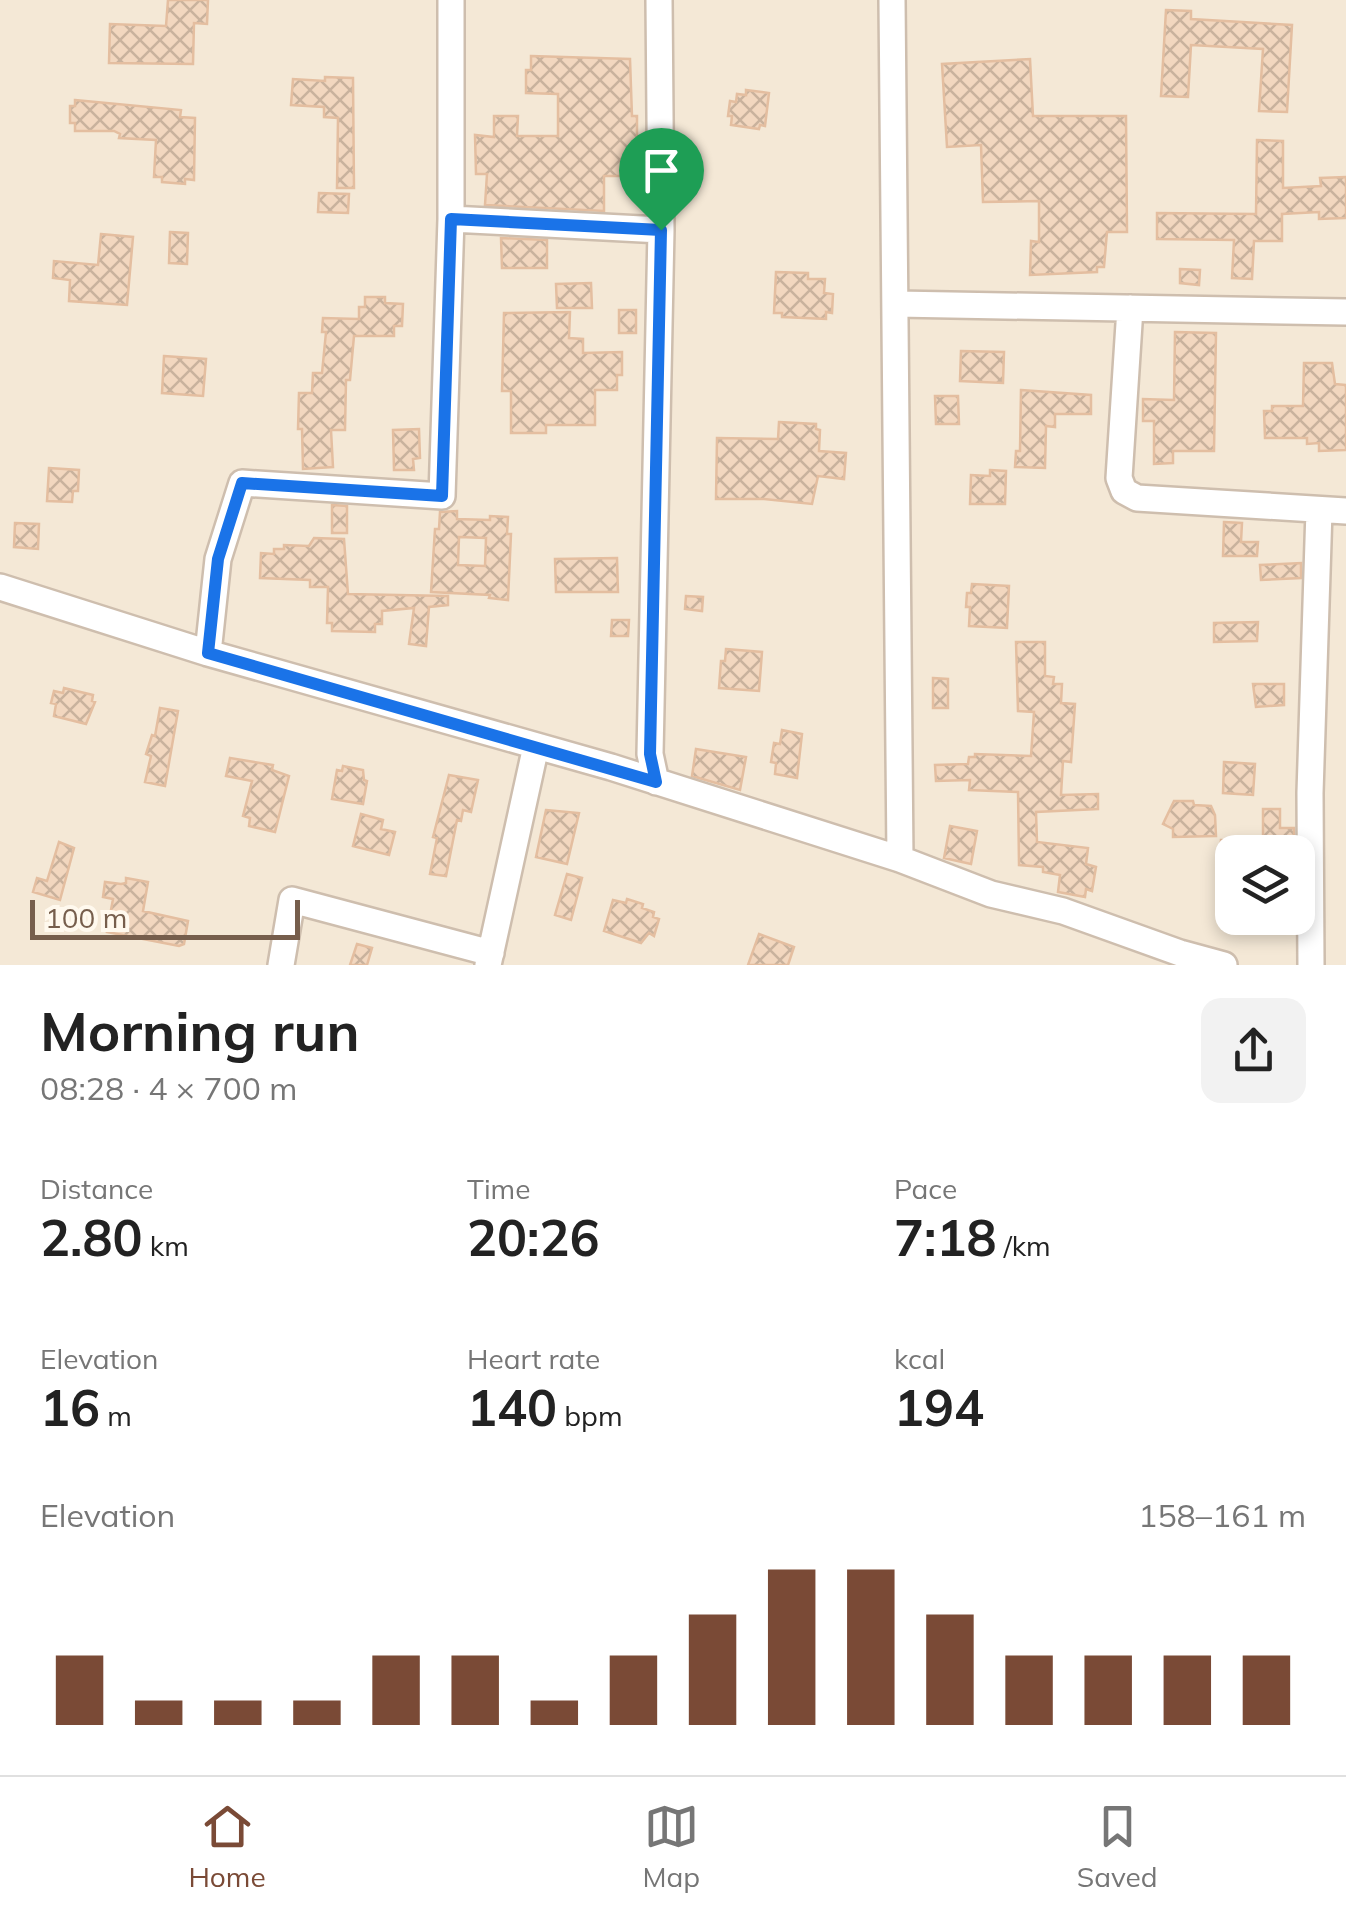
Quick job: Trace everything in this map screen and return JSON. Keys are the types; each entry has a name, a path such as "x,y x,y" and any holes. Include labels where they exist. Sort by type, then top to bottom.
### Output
{"street":[{"path":"208,653 218,559 242,483 442,496 451,219 451,0"},
{"path":"656,782 650,754 661,230 660,0"},
{"path":"892,0 900,859"},
{"path":"451,219 661,230"},
{"path":"897,304 1346,312"},
{"path":"1130,308 1119,478 1124,491 1137,498 1346,511"},
{"path":"1312,965 1310,793 1318,510"},
{"path":"0,587 208,653 656,782 900,859 991,894 1063,910 1224,965"},
{"path":"282,965 292,900 490,959 536,746"}],"shaded area":[{"path":"0,0 1346,0 1346,965 0,965"}],"building":[{"path":"168,0 208,0 207,24 194,23 193,64 109,63 110,24 166,26"},
{"path":"1166,10 1191,11 1191,19 1292,25 1287,112 1259,111 1263,49 1191,45 1188,97 1161,96"},
{"path":"531,56 630,59 632,116 637,116 637,176 604,176 604,211 485,205 487,174 476,174 475,135 494,137 494,116 518,116 517,136 558,136 558,94 526,93 526,70 531,70"},
{"path":"1030,59 1033,116 1126,116 1127,232 1107,232 1104,267 1097,267 1097,272 1030,275 1031,241 1039,242 1039,201 983,202 981,145 947,147 942,64"},
{"path":"325,77 353,78 354,188 337,188 338,118 324,117 324,107 291,105 293,79 325,81"},
{"path":"746,90 769,93 765,126 760,125 759,129 731,125 732,116 728,116 730,101 736,102 737,94 746,95"},
{"path":"75,100 181,110 180,117 195,118 194,180 185,179 185,184 162,182 162,177 154,177 156,140 119,138 120,134 114,131 75,131 75,123 70,123 70,106 75,106"},
{"path":"1257,140 1283,141 1283,188 1321,186 1320,178 1346,177 1346,218 1319,219 1319,212 1282,214 1282,241 1254,241 1252,279 1232,278 1234,240 1157,239 1157,213 1256,214"},
{"path":"319,193 349,194 348,213 318,212"},
{"path":"170,232 188,233 187,264 169,263"},
{"path":"101,234 133,237 127,305 69,301 70,280 53,278 54,261 98,265"},
{"path":"501,238 547,240 547,268 502,268"},
{"path":"1180,269 1200,270 1199,285 1180,283"},
{"path":"776,272 808,273 808,279 825,279 824,293 833,294 832,313 826,312 826,319 782,317 782,313 774,313"},
{"path":"591,283 592,308 557,308 556,284"},
{"path":"365,297 385,297 385,303 403,304 402,326 394,326 394,336 354,336 350,380 346,380 345,430 331,430 333,467 303,469 299,393 312,393 313,373 322,373 326,332 322,332 323,318 359,319 359,307 365,307"},
{"path":"619,310 636,310 636,333 619,333"},
{"path":"570,312 569,338 583,339 583,353 622,352 622,375 617,375 617,390 595,390 595,425 546,425 546,433 511,433 511,391 502,391 504,313"},
{"path":"1175,332 1216,333 1214,451 1173,451 1173,463 1154,464 1154,421 1143,421 1143,399 1174,400"},
{"path":"961,351 1004,352 1003,383 960,381"},
{"path":"164,356 206,359 203,396 162,393"},
{"path":"1304,363 1332,363 1335,384 1346,385 1346,450 1319,451 1319,443 1307,444 1307,438 1265,438 1264,411 1272,411 1272,406 1303,406"},
{"path":"1021,390 1091,395 1091,414 1055,414 1055,427 1046,426 1045,468 1015,467 1016,451 1020,451"},
{"path":"935,396 958,396 959,424 936,424"},
{"path":"779,422 816,424 820,430 819,451 846,453 844,479 818,476 812,504 716,499 717,438 778,439"},
{"path":"419,429 420,458 413,459 414,470 394,470 393,430"},
{"path":"49,468 79,470 78,491 73,491 72,502 47,501"},
{"path":"990,470 1006,471 1005,504 970,504 971,475 990,476"},
{"path":"332,505 347,506 347,533 332,533"},
{"path":"457,511 457,519 508,517 508,600 489,598 490,595 431,592 435,529 439,529 440,512","holes":["459,537 486,538 485,566 458,565"]},
{"path":"1224,522 1242,523 1241,542 1258,542 1257,556 1223,556"},
{"path":"15,523 39,524 38,549 14,547"},
{"path":"314,538 344,539 348,594 448,596 448,605 429,607 426,646 409,644 414,608 382,611 382,624 375,624 375,632 332,631 332,623 327,623 328,587 310,587 310,580 260,578 261,553 274,554 274,549 284,549 284,545 309,546"},
{"path":"617,558 618,592 556,592 555,559"},
{"path":"1301,563 1301,578 1261,580 1260,565"},
{"path":"972,584 1009,586 1007,628 969,626 967,593 971,593"},
{"path":"686,596 703,597 702,611 685,609"},
{"path":"612,620 629,620 628,636 611,636"},
{"path":"1258,622 1257,641 1214,642 1214,623"},
{"path":"1016,642 1045,642 1045,676 1054,677 1053,684 1062,684 1061,703 1075,704 1071,762 1063,761 1061,795 1098,794 1098,809 1036,812 1037,842 1088,848 1086,864 1096,867 1092,891 1086,889 1085,897 1058,892 1060,875 1043,872 1043,867 1019,865 1018,792 969,790 970,780 936,781 935,765 968,764 969,757 975,754 1031,756 1034,712 1018,711"},
{"path":"726,649 762,652 759,691 719,688"},
{"path":"933,678 948,679 948,708 933,708"},
{"path":"1253,684 1284,684 1284,705 1256,707"},
{"path":"64,688 93,695 95,702 86,724 54,716 54,691 63,693"},
{"path":"160,708 178,711 165,786 145,782 151,756 146,754 152,735 155,736"},
{"path":"782,730 802,734 797,778 775,774 776,763 771,762 774,743 780,744"},
{"path":"696,749 746,757 740,790 692,776"},
{"path":"230,758 273,765 272,770 289,776 275,832 249,826 250,818 243,816 252,781 226,776"},
{"path":"1224,762 1255,764 1253,795 1223,793"},
{"path":"343,766 363,770 367,781 363,804 332,799 337,770 342,771"},
{"path":"449,775 478,780 471,812 463,810 461,821 457,820 446,876 430,874 437,838 433,837"},
{"path":"1174,801 1193,801 1194,805 1211,806 1216,835 1173,837 1173,829 1163,824"},
{"path":"1263,809 1280,809 1280,828 1294,828 1294,835 1263,835"},
{"path":"546,810 579,813 567,864 536,857"},
{"path":"361,814 383,820 381,829 395,832 389,855 353,846"},
{"path":"950,826 977,831 971,864 944,858"},
{"path":"59,842 74,848 60,900 33,892 37,878 47,881"},
{"path":"567,874 582,878 571,920 555,915"},
{"path":"126,878 148,882 143,911 188,921 184,944 107,932 113,899 103,897 105,882 121,884 126,883"},
{"path":"627,899 643,904 642,908 654,912 653,917 659,919 654,936 649,933 641,943 604,931 613,900 626,903"},
{"path":"759,934 794,947 788,965 748,965"},
{"path":"357,944 372,948 367,965 350,965"}],"route":[{"path":"451,219 661,230 650,754 656,782 208,653 218,559 242,483 442,496 451,219"}]}
